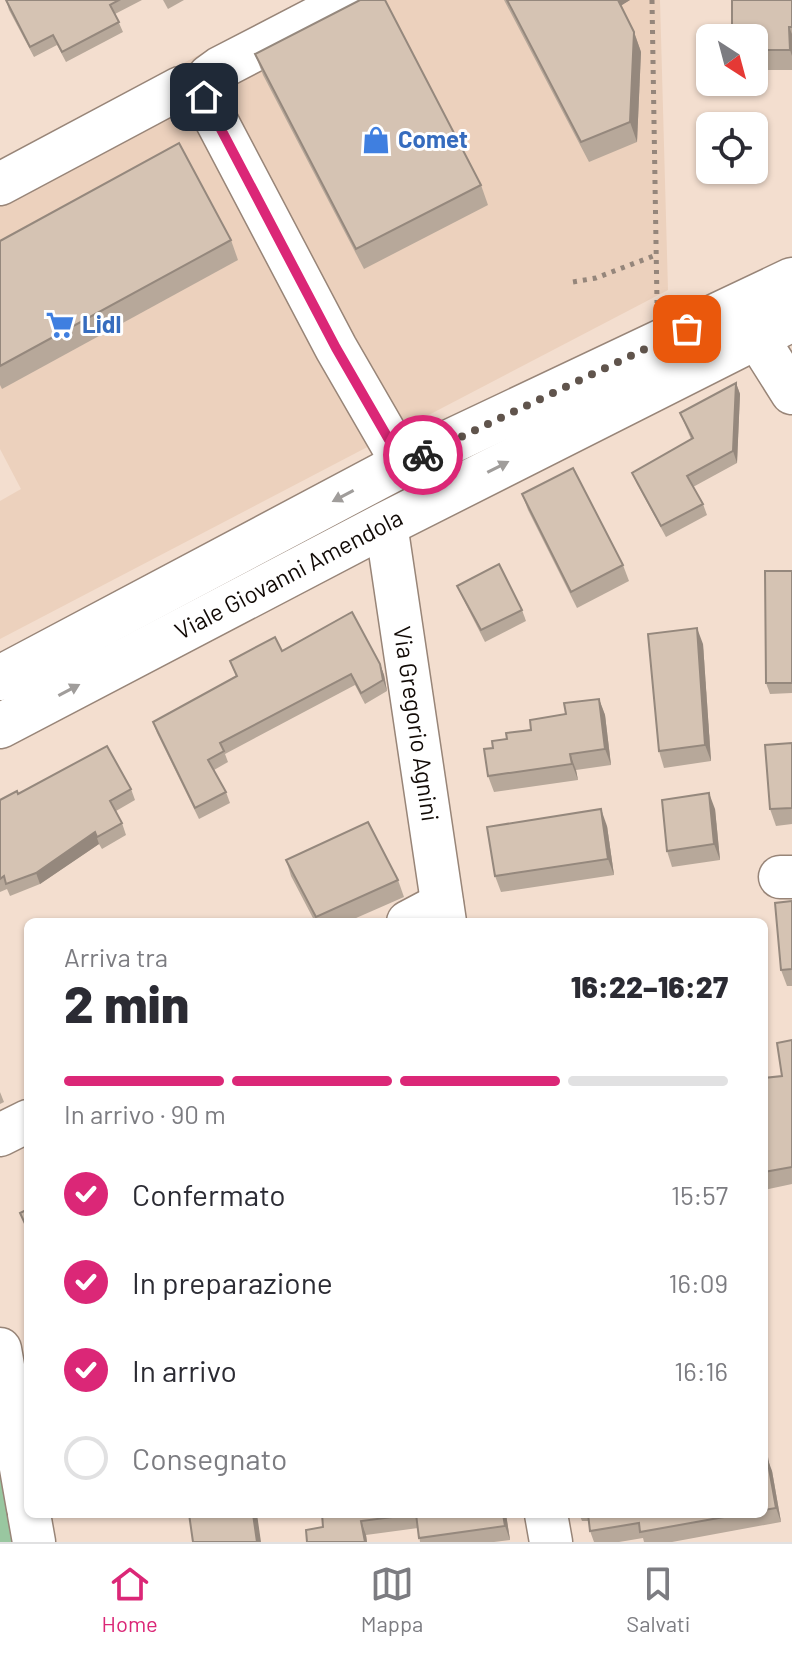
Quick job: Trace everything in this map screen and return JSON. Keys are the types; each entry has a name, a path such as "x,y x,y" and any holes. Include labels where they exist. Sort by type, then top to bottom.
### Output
{"main road":[{"name":"Viale Giovanni Amendola","path":"0,678 403,464 792,280"},
{"name":"Viale Giovanni Amendola","path":"0,726 386,524 774,327"}],"street":[{"path":"351,0 209,76 205,87 207,106 336,348 403,464"},
{"path":"0,184 180,88 205,87"},
{"path":"774,327 792,393"},
{"name":"Via Gregorio Agnini","path":"386,524 432,916"},
{"path":"0,1135 24,1123"},
{"path":"0,1349 24,1488"},
{"path":"29,1518 34,1542"},
{"path":"547,1518 551,1542"}],"path":[{"path":"652,0 657,307"},
{"path":"573,282 596,278 656,255"}],"shaded area":[{"path":"303,0 660,0 668,290 0,639 0,501 21,489 0,449 0,160"}],"green space":[{"path":"0,1429 21,1542 0,1542"}],"building":[{"path":"6,0 119,0 110,5 119,22 62,52 53,35 30,47"},
{"name":"Comet","path":"360,0 385,0 481,185 356,249 255,54"},
{"path":"507,0 618,0 634,32 630,122 581,142"},
{"path":"732,0 792,0 790,50 768,50 768,24 732,24"},
{"name":"Lidl","path":"179,143 231,240 0,366 0,241"},
{"path":"736,383 733,451 687,476 703,504 661,526 632,473 693,438 680,413"},
{"path":"573,468 623,565 571,592 522,494"},
{"path":"499,564 522,610 481,630 457,586"},
{"path":"765,571 792,571 792,683 766,683"},
{"path":"352,612 380,664 383,680 361,693 351,674 220,743 224,751 208,760 226,792 195,808 153,722 237,676 230,661 275,637 282,651"},
{"path":"697,628 705,745 659,751 648,634"},
{"path":"599,699 605,749 570,754 572,764 488,776 484,749 493,748 492,741 507,739 506,733 531,730 530,720 566,714 564,703"},
{"path":"792,743 792,808 770,809 765,745"},
{"path":"107,746 131,789 110,801 122,823 97,837 95,832 36,873 6,884 4,876 0,879 0,800 17,791 18,794"},
{"path":"709,793 714,844 667,851 662,800"},
{"path":"601,809 608,859 495,876 487,827"},
{"path":"368,822 398,880 316,917 286,860"},
{"path":"792,901 792,969 781,970 775,903"},
{"path":"792,1040 792,1167 768,1171 768,1078 782,1076 777,1043"},
{"path":"768,1463 776,1508 768,1509"},
{"path":"190,1518 254,1518 257,1542 193,1542"},
{"path":"322,1518 385,1518 361,1521 365,1542 307,1542 306,1530 323,1527"},
{"path":"416,1518 504,1518 505,1526 419,1538"},
{"path":"588,1518 719,1518 640,1532 639,1523 590,1531"}],"way so far":[{"path":"423,455 687,329"}],"place":[{"name":"Comet","path":"376,140"},
{"name":"Lidl","path":"60,325"}],"route":[{"path":"204,97 336,348 403,464 423,455"}]}
